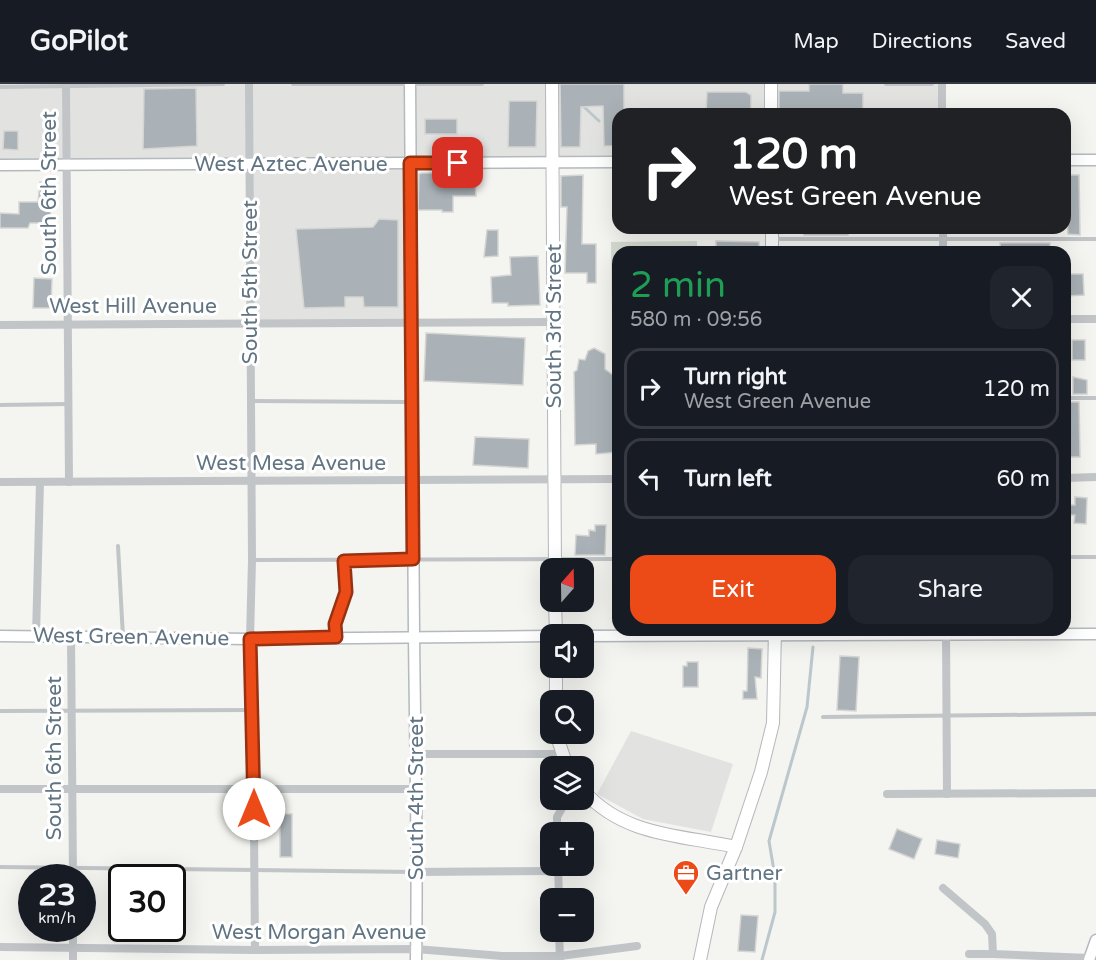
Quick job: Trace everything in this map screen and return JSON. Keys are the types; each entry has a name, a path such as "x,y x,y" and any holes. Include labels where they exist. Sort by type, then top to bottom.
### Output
{"main road":[{"name":"South 3rd Street","path":"552,84 555,558"},
{"path":"771,84 771,108"},
{"path":"700,960 711,907 736,847 761,772 773,723 775,636"},
{"path":"559,744 562,754"},
{"path":"594,802 613,816 639,828 666,836 736,847"}],"street":[{"name":"South 5th Street","path":"249,84 252,481"},
{"path":"942,84 942,108"},
{"path":"410,85 414,636"},
{"name":"South 6th Street","path":"66,86 69,482"},
{"path":"1071,160 1096,160"},
{"name":"West Aztec Avenue","path":"0,165 612,162"},
{"path":"943,234 943,246"},
{"path":"1071,319 1096,318"},
{"name":"West Hill Avenue","path":"0,325 554,322"},
{"path":"1071,478 1096,477"},
{"name":"West Mesa Avenue","path":"0,482 612,479"},
{"path":"252,481 250,639 253,710 255,950"},
{"path":"36,636 40,482"},
{"path":"336,637 335,624 346,592 344,561"},
{"path":"1071,634 1096,634"},
{"name":"West Green Avenue","path":"0,636 250,639 540,636"},
{"name":"South 4th Street","path":"414,636 417,754 415,789 416,954"},
{"path":"594,636 612,636"},
{"path":"946,636 947,794"},
{"name":"South 6th Street","path":"71,638 73,864"},
{"path":"417,754 562,754"},
{"path":"0,789 415,789"},
{"path":"887,794 1096,793"},
{"path":"557,822 557,817 565,803 571,801 597,805"},
{"path":"415,872 540,869"},
{"path":"943,888 985,924 992,934 993,954"},
{"path":"969,954 1089,959 1096,940"},
{"path":"73,942 73,960"},
{"path":"559,942 560,958"},
{"name":"West Morgan Avenue","path":"0,947 255,950 560,958 637,946"}],"lane":[{"path":"0,87 223,84"},
{"path":"292,84 482,84"},
{"path":"886,84 932,84"},
{"path":"806,234 1096,239"},
{"path":"1071,398 1096,398"},
{"path":"251,401 412,402"},
{"path":"0,405 69,404"},
{"path":"118,546 123,638"},
{"path":"1071,557 1096,557"},
{"path":"252,560 413,559 540,563"},
{"path":"594,560 612,559"},
{"path":"0,711 253,710"},
{"path":"823,717 1096,714"},
{"path":"0,867 18,867"},
{"path":"96,867 415,872"}],"shaded area":[{"path":"0,84 942,84 942,108 612,108 612,162 411,163 412,323 250,324 249,164 0,165"},
{"path":"697,241 697,246 612,246 612,330 611,242"},
{"path":"631,731 733,764 711,832 643,819 597,794"}],"building":[{"path":"560,84 624,84 624,108 612,108 612,146 604,146 603,106 581,107 580,147 561,147"},
{"path":"809,84 843,84 843,93 863,93 863,108 779,108 779,91 809,91"},
{"path":"196,88 197,146 143,149 144,89"},
{"path":"707,92 746,92 751,95 751,108 706,108"},
{"path":"509,101 537,101 536,147 508,147"},
{"path":"425,119 457,119 457,134 425,134"},
{"path":"4,131 18,131 18,150 3,149"},
{"path":"440,173 440,175 452,177 452,182 475,182 476,196 453,196 453,212 418,210 419,174"},
{"path":"583,175 582,244 596,244 596,283 587,283 587,273 565,273 567,207 561,207 561,176"},
{"path":"1071,175 1079,175 1080,235 1068,234 1071,234"},
{"path":"40,182 49,183 51,223 30,223 28,228 0,228 0,213 19,214 19,202 38,202"},
{"path":"379,219 398,220 398,307 364,307 363,297 345,297 345,307 304,308 296,229 373,227"},
{"path":"487,230 498,230 498,256 484,257"},
{"path":"804,234 848,234 848,235"},
{"path":"716,241 759,242 759,246 716,246"},
{"path":"1000,243 1050,243 1050,246 1000,246"},
{"path":"538,256 540,305 508,306 508,303 492,303 491,277 511,275 510,257"},
{"path":"1071,274 1083,274 1084,295 1071,296"},
{"path":"34,278 52,279 51,308 33,308"},
{"path":"426,333 525,338 523,385 424,381"},
{"path":"1072,340 1085,340 1085,360 1072,360"},
{"path":"594,348 605,354 605,369 612,374 612,453 596,454 596,444 575,445 574,372 577,370 579,359 585,360 588,351"},
{"path":"1073,377 1087,380 1087,394 1073,394"},
{"path":"1071,402 1079,402 1080,457 1071,457"},
{"path":"475,437 529,439 528,468 473,465"},
{"path":"1075,497 1087,498 1086,524 1074,523 1075,515 1071,515 1071,505 1075,505"},
{"path":"595,525 606,525 605,555 575,555 576,535 589,536 589,530 595,531"},
{"path":"748,648 762,649 761,678 755,677 757,699 743,699 743,691 747,691"},
{"path":"840,656 859,657 856,711 837,710"},
{"path":"687,662 698,662 698,687 683,687 683,666 687,666"},
{"path":"280,814 292,814 292,857 280,857"},
{"path":"897,829 922,839 914,859 889,849"},
{"path":"937,840 960,844 958,858 935,854"},
{"path":"741,915 758,916 755,952 738,951"}],"waterway":[{"path":"583,106 599,121"},
{"path":"762,960 775,912 775,877 769,841 807,707 813,647"}],"place":[{"name":"Gartner","path":"686,896"}],"route":[{"path":"254,809 250,639 336,637 335,624 346,592 344,561 413,559 410,163 458,163"}]}
